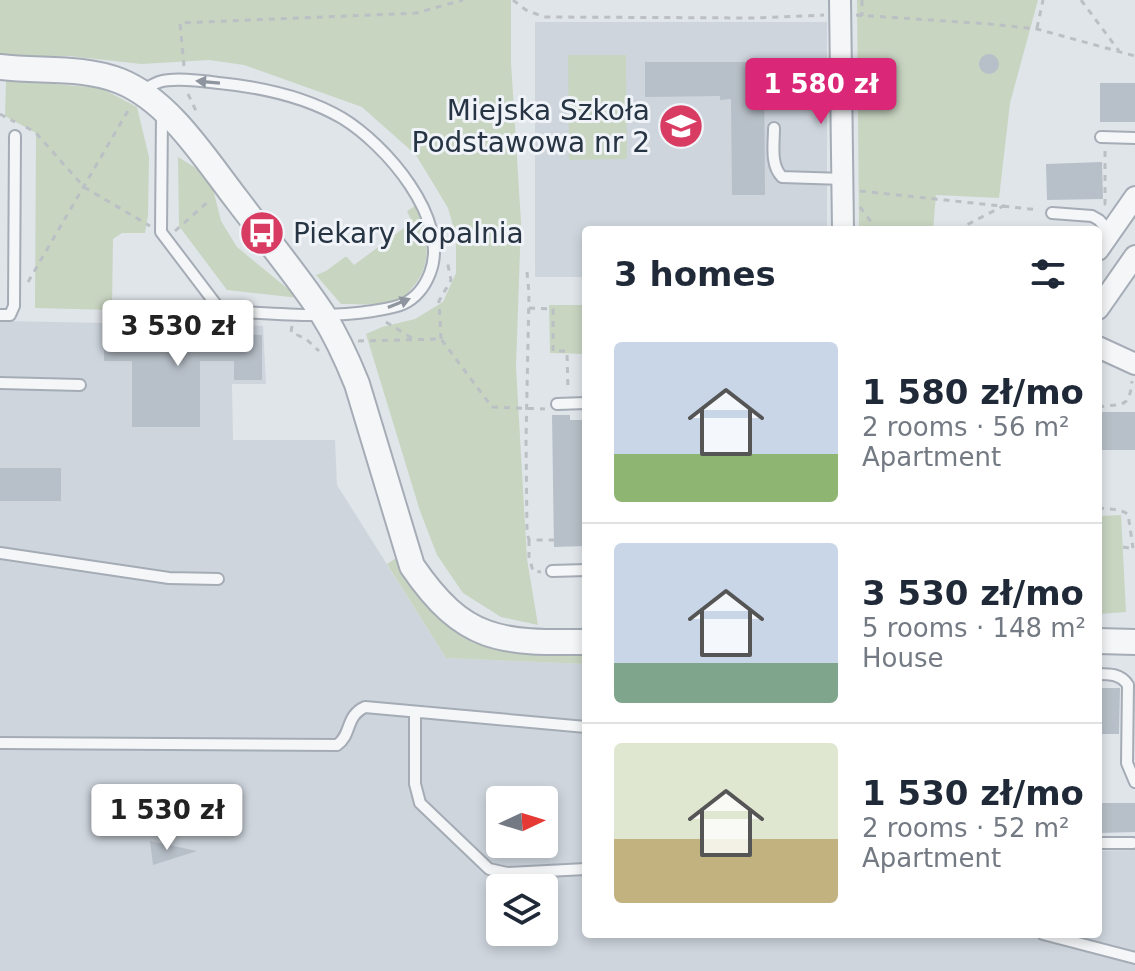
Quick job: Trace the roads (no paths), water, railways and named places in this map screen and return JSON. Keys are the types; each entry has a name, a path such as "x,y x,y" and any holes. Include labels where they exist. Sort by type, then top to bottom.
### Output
{"street":[{"path":"840,8 850,185 844,226"},
{"path":"0,67 61,69 119,80 141,91 162,108 200,152 301,284 346,357 412,566 427,587 459,619 491,635 517,641 582,642"},
{"path":"1102,244 1126,200"},
{"path":"1102,303 1135,256"},
{"path":"1102,350 1134,370"},
{"path":"1102,641 1135,642"}],"lane":[{"path":"141,91 161,81 230,84 304,101 341,117 393,161 424,209 434,248 432,267 426,282 416,296 402,305 352,314 323,316 221,311 161,232 162,108"},
{"path":"774,128 774,167 782,177 850,185"},
{"path":"0,315 10,315 14,306 15,136"},
{"path":"1103,137 1135,138"},
{"path":"1052,213 1092,216 1110,232"},
{"path":"0,383 80,385"},
{"path":"563,404 582,403"},
{"path":"0,553 169,578 218,579"},
{"path":"552,571 582,570"},
{"path":"1102,674 1120,677 1128,685 1127,763 1135,782"},
{"path":"0,743 337,745 343,741 351,719 365,707 582,727"},
{"path":"415,712 415,784 420,803 489,869 507,873 582,869"},
{"path":"1102,843 1133,843"},
{"path":"1058,938 1135,958"}],"place":[{"name":"Miejska Szkoła Podstawowa nr 2","path":"681,126"},
{"name":"Piekary Kopalnia","path":"262,233"}]}
